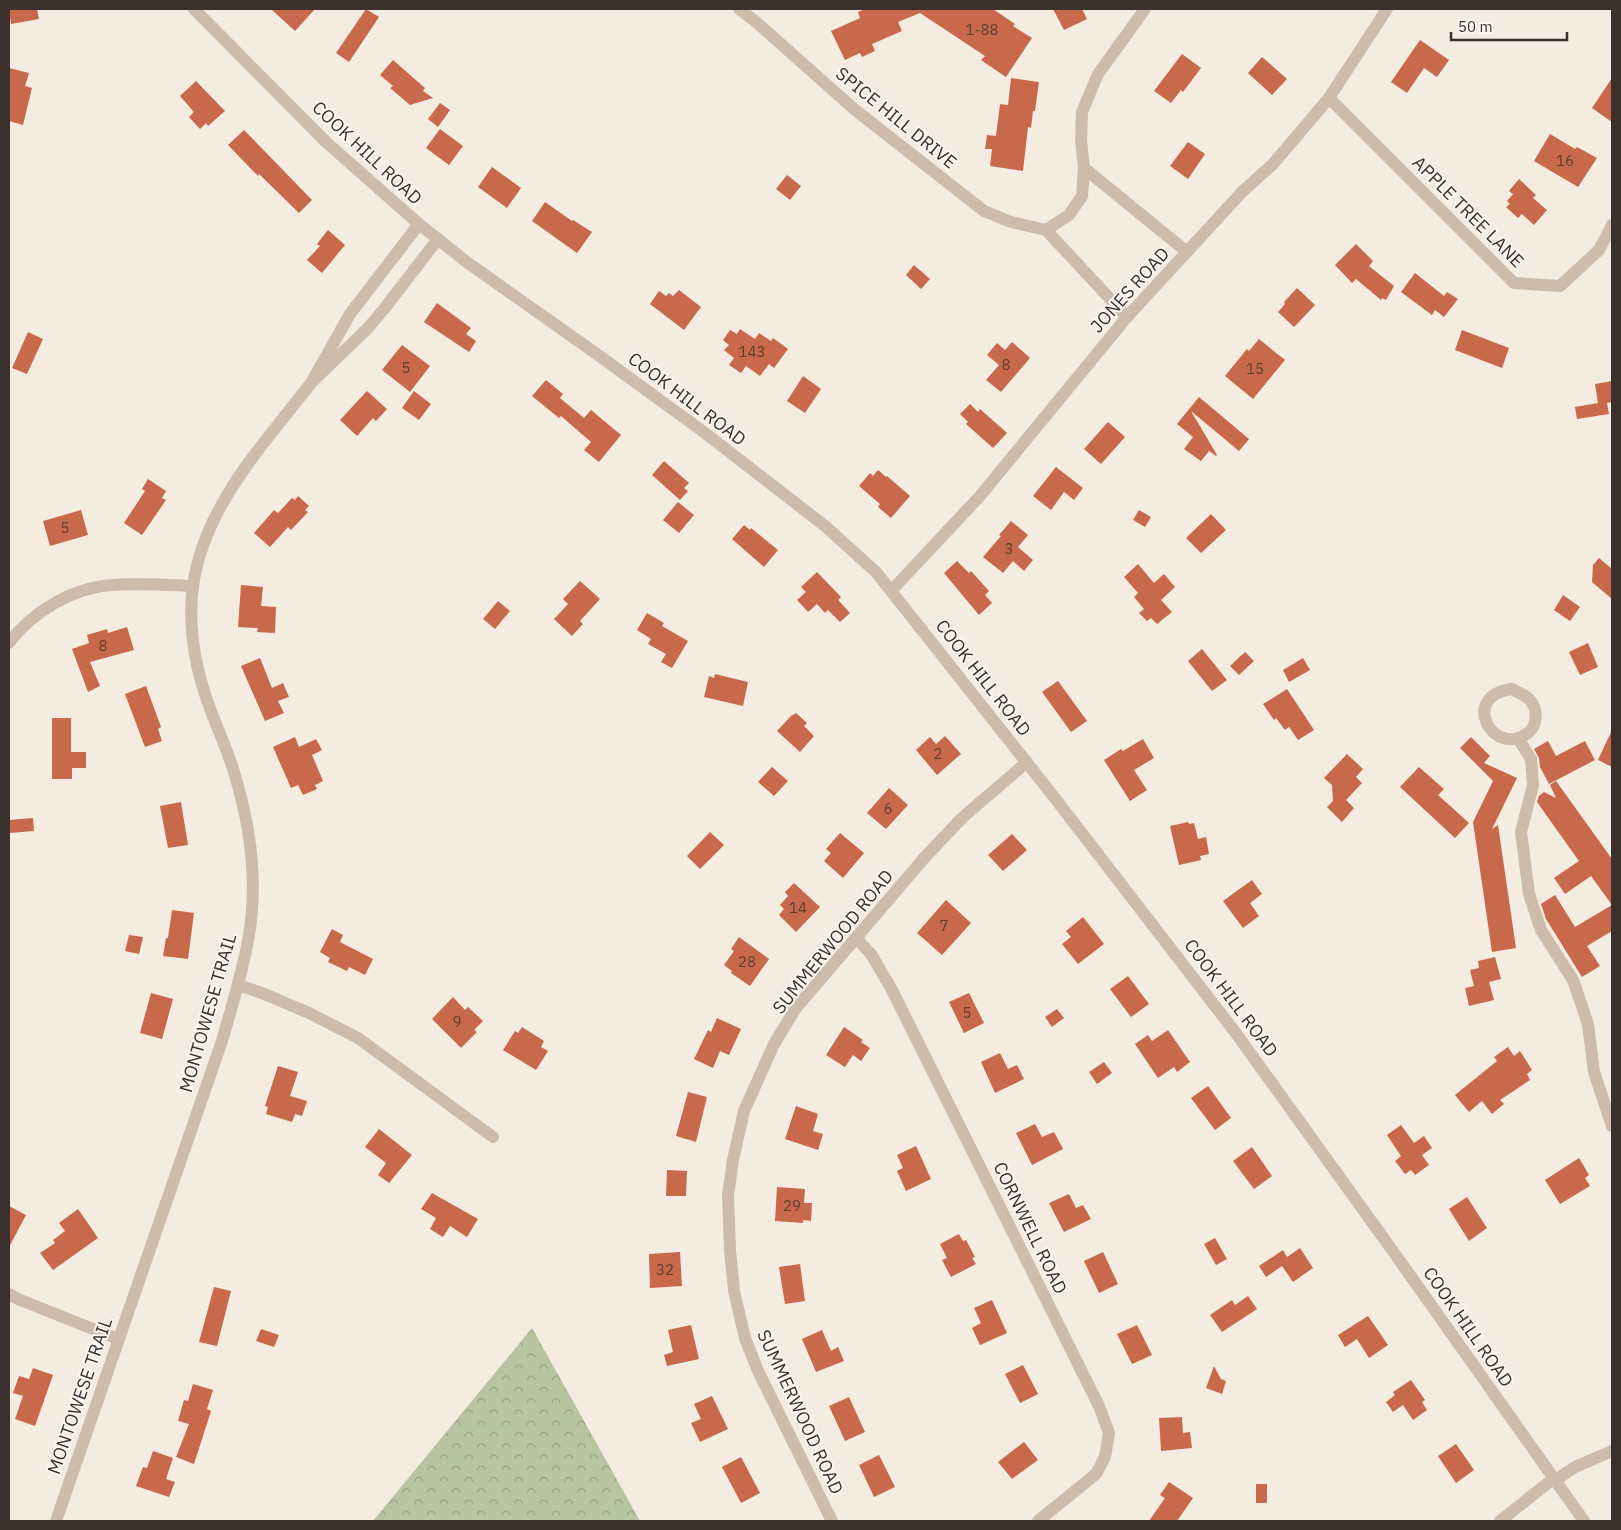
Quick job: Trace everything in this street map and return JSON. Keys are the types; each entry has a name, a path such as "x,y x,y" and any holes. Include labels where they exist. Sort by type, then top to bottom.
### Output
{"street":[{"name":"COOK HILL ROAD","path":"194,9 326,142 419,224 468,263 602,357 712,439 825,526 876,572 1027,762 1230,1024 1584,1521"},
{"name":"SPICE HILL DRIVE","path":"739,9 854,109 984,211 1011,222 1046,230"},
{"path":"1127,317 1046,230 1069,215 1082,196 1084,168 1081,140 1082,112 1098,74 1145,9"},
{"name":"JONES ROAD","path":"892,590 980,496 1127,317 1242,192 1273,164 1329,98 1387,9"},
{"name":"APPLE TREE LANE","path":"1329,98 1514,284 1560,286 1599,250 1612,225"},
{"path":"1084,168 1187,252"},
{"name":"MONTOWESE TRAIL","path":"56,1521 222,1041 238,985 249,934 253,893 249,837 234,771 204,694 197,664 192,625 193,586 199,559 211,524 224,498 311,383 350,314 419,224"},
{"name":"MONTOWESE TRAIL","path":"311,383 368,328 438,239"},
{"path":"9,643 30,620 60,600 81,591 111,584 193,586"},
{"path":"1512,689 1528,698 1536,709 1536,720 1529,733 1518,738 1507,739 1494,734 1486,723 1485,708 1490,697 1499,691 1512,689"},
{"path":"1518,738 1531,759 1533,785 1521,832 1529,894 1541,930 1573,980 1588,1024 1594,1072 1612,1126"},
{"name":"SUMMERWOOD ROAD","path":"832,1521 758,1371 745,1338 734,1291 728,1195 733,1160 744,1111 774,1044 796,1008 963,816 1027,762"},
{"name":"CORNWELL ROAD","path":"856,938 871,954 892,990 1099,1406 1109,1433 1106,1457 1096,1474 1038,1521"},
{"path":"238,985 309,1013 358,1038 493,1137"},
{"path":"9,1294 118,1339"},
{"path":"1500,1521 1553,1480 1575,1467 1612,1451"}],"green space":[{"path":"532,1328 640,1521 373,1521"}],"building":[{"path":"9,9 37,9 39,19 11,24"},
{"path":"271,9 315,9 295,31"},
{"path":"366,9 379,17 349,62 336,53"},
{"path":"865,9 993,9 1015,24 1013,26 1032,38 1006,77 981,60 985,56 920,13 898,22 902,31 872,44 875,51 862,57 860,53 845,60 831,31 860,18 858,12"},
{"path":"1053,9 1082,9 1087,19 1064,30"},
{"path":"1420,40 1449,60 1437,77 1424,68 1407,93 1391,82"},
{"path":"1182,54 1201,68 1183,92 1181,90 1171,103 1154,91"},
{"path":"1262,57 1287,79 1272,95 1248,73"},
{"path":"393,60 425,88 423,91 433,98 410,105 390,88 393,86 380,75"},
{"path":"9,68 29,73 25,86 32,88 23,125 9,121"},
{"path":"1011,78 1039,82 1031,128 1028,127 1023,171 990,166 992,149 985,149 987,135 996,136 1000,104 1008,105"},
{"path":"1612,78 1612,122 1592,108"},
{"path":"196,81 225,111 208,126 206,123 200,129 189,117 194,112 180,96"},
{"path":"440,103 450,110 438,127 428,119"},
{"path":"440,129 463,146 449,165 426,148"},
{"path":"244,130 312,200 299,213 259,174 258,176 228,145"},
{"path":"1550,134 1575,149 1577,147 1597,158 1578,187 1534,161"},
{"path":"1188,142 1205,154 1188,179 1170,166"},
{"path":"492,167 521,188 507,208 478,187"},
{"path":"787,175 801,186 790,200 776,189"},
{"path":"1519,179 1536,195 1533,198 1547,210 1534,225 1522,214 1518,218 1506,207 1510,204 1507,201 1513,194 1509,191"},
{"path":"545,202 592,232 577,253 532,221"},
{"path":"328,230 345,245 322,273 307,260 320,246 317,244"},
{"path":"1356,244 1373,261 1369,266 1394,286 1386,300 1382,298 1381,300 1356,279 1352,283 1335,265"},
{"path":"914,265 930,279 921,289 906,275"},
{"path":"1415,273 1444,296 1447,292 1458,299 1444,317 1435,310 1432,315 1401,292"},
{"path":"1297,288 1315,305 1294,327 1278,312 1285,304 1284,302"},
{"path":"679,290 701,307 684,330 650,304 659,291 666,296 669,293 673,296"},
{"path":"437,303 471,328 466,334 476,341 469,352 424,322"},
{"path":"740,329 755,339 759,333 771,341 773,338 788,349 774,368 769,364 760,376 746,366 741,373 729,365 734,358 724,350 729,345 723,340 730,330 737,334"},
{"path":"1462,330 1509,348 1502,368 1455,350"},
{"path":"28,332 43,339 27,374 12,368"},
{"path":"1259,339 1285,360 1253,399 1225,376 1247,349 1249,351"},
{"path":"1012,342 1030,358 1001,392 986,380 999,365 987,355 997,343 1005,350"},
{"path":"402,345 430,366 410,392 382,370"},
{"path":"803,376 821,389 805,413 787,401"},
{"path":"546,380 563,394 560,398 584,418 591,410 621,435 599,462 584,450 591,442 561,416 559,418 532,396"},
{"path":"1612,381 1612,402 1607,403 1609,414 1577,419 1575,407 1598,403 1595,384"},
{"path":"367,391 387,409 376,421 373,418 357,436 340,420"},
{"path":"414,391 431,404 419,420 402,408"},
{"path":"1199,397 1249,439 1239,451 1191,411 1217,455 1209,451 1201,461 1184,449 1193,437 1177,424"},
{"path":"970,404 978,412 980,409 1007,433 993,448 966,424 968,422 960,414"},
{"path":"1108,422 1125,437 1101,464 1084,449"},
{"path":"664,461 689,483 684,488 688,491 680,500 652,475"},
{"path":"1056,467 1083,488 1074,500 1064,492 1051,510 1033,496"},
{"path":"878,470 910,496 891,518 878,507 880,504 859,486 870,473 873,476"},
{"path":"148,479 166,491 162,498 166,500 142,535 124,523 145,491 142,489"},
{"path":"298,496 309,506 305,510 308,512 291,530 288,527 270,547 254,533 274,510 278,513 292,498 295,500"},
{"path":"678,502 694,515 679,533 663,520"},
{"path":"81,510 88,535 50,546 43,521"},
{"path":"1139,510 1151,517 1145,527 1133,520"},
{"path":"1211,514 1226,530 1201,553 1186,538"},
{"path":"1011,521 1028,535 1018,547 1033,560 1024,571 1013,561 1003,573 983,557"},
{"path":"744,525 750,530 751,528 778,550 764,567 732,539"},
{"path":"1599,558 1612,569 1612,599 1592,582 1593,565"},
{"path":"957,561 969,573 971,571 989,591 985,595 992,603 979,615 944,573"},
{"path":"1138,564 1154,583 1164,574 1175,587 1161,600 1172,612 1157,624 1151,618 1147,621 1139,613 1144,609 1134,597 1138,593 1124,577"},
{"path":"817,572 841,597 838,600 850,613 840,622 828,610 825,613 817,604 808,612 797,600 806,592 801,587"},
{"path":"580,581 600,599 580,621 583,624 572,636 554,619 568,604 563,599"},
{"path":"241,585 263,587 261,606 276,607 275,633 257,632 258,628 238,627"},
{"path":"1563,595 1580,607 1570,621 1554,610"},
{"path":"498,601 510,611 495,629 483,619"},
{"path":"647,613 664,623 662,626 688,641 672,668 661,662 666,654 648,644 651,639 637,630"},
{"path":"127,627 134,650 90,662 100,686 88,692 72,649 89,643 87,635 107,629 108,633"},
{"path":"1588,643 1598,667 1580,675 1569,652"},
{"path":"1202,649 1227,680 1212,691 1188,661"},
{"path":"1245,652 1254,661 1239,675 1230,666"},
{"path":"260,658 272,688 283,683 289,697 278,701 284,713 265,721 241,666"},
{"path":"1303,658 1310,670 1289,682 1283,670"},
{"path":"715,674 748,682 743,706 704,697 709,676 714,678"},
{"path":"1058,681 1087,721 1071,732 1042,692"},
{"path":"146,686 161,727 158,729 162,741 145,747 125,694"},
{"path":"1287,689 1314,730 1298,740 1289,727 1285,730 1276,718 1274,720 1263,704"},
{"path":"796,713 807,723 804,726 814,736 800,752 777,731"},
{"path":"52,718 71,718 71,752 86,752 86,768 72,768 72,779 52,779"},
{"path":"1612,730 1612,767 1598,760"},
{"path":"945,736 961,754 937,775 916,750 930,737 936,744"},
{"path":"295,737 299,747 316,739 322,750 312,755 323,781 315,785 317,789 303,795 298,785 291,788 273,747"},
{"path":"1471,737 1490,756 1484,763 1517,778 1492,829 1498,825 1516,948 1492,952 1473,822 1493,781 1460,748"},
{"path":"1143,739 1154,758 1134,770 1147,790 1130,801 1104,760 1121,749 1123,751"},
{"path":"1548,741 1556,756 1585,741 1595,760 1549,784 1540,767 1539,758 1534,749"},
{"path":"1347,754 1363,769 1356,777 1362,783 1346,800 1354,808 1342,822 1327,807 1333,801 1332,785 1324,778"},
{"path":"772,767 788,781 774,796 758,782"},
{"path":"1419,767 1444,789 1438,795 1469,823 1455,838 1400,787"},
{"path":"1556,781 1612,859 1612,905 1591,876 1565,894 1554,878 1579,861 1537,802 1539,796 1544,792 1556,798 1550,785"},
{"path":"889,788 908,805 886,829 867,813"},
{"path":"181,802 188,845 168,848 160,806"},
{"path":"33,818 34,831 9,833 9,820"},
{"path":"1188,822 1189,824 1194,823 1198,839 1206,837 1209,854 1200,856 1201,860 1179,865 1170,826"},
{"path":"710,832 724,845 700,869 687,856"},
{"path":"840,833 864,853 843,878 824,861 831,853 826,849"},
{"path":"1012,834 1027,850 1003,871 988,855"},
{"path":"1252,880 1262,894 1250,903 1259,916 1243,928 1223,901"},
{"path":"794,883 820,907 796,932 779,915 784,909 780,905 788,896 785,892"},
{"path":"1555,895 1575,927 1612,905 1612,931 1587,946 1600,966 1582,977 1546,919 1541,904"},
{"path":"946,900 971,923 942,955 917,933"},
{"path":"172,910 194,913 188,959 163,956"},
{"path":"1083,917 1104,944 1078,964 1062,944 1071,937 1066,931"},
{"path":"332,929 343,935 340,942 373,959 365,975 349,967 347,971 328,962 330,958 320,952"},
{"path":"129,935 143,937 139,954 125,951"},
{"path":"739,937 769,959 750,986 731,973 732,971 724,965 734,951 731,949"},
{"path":"1495,957 1501,979 1489,982 1494,1000 1469,1006 1465,988 1474,986 1470,970 1479,968 1478,961"},
{"path":"1128,976 1149,1004 1131,1017 1110,989"},
{"path":"151,993 173,999 162,1039 140,1033"},
{"path":"969,993 984,1023 964,1033 949,1002"},
{"path":"453,997 465,1010 468,1007 483,1021 474,1030 477,1032 461,1048 432,1019"},
{"path":"1057,1009 1064,1018 1052,1027 1045,1017"},
{"path":"717,1018 741,1029 729,1055 720,1051 713,1068 694,1059 708,1030 711,1032"},
{"path":"522,1027 544,1041 541,1047 548,1051 536,1070 503,1050 515,1031 518,1033"},
{"path":"844,1027 863,1040 861,1042 870,1048 861,1061 853,1055 845,1067 826,1055"},
{"path":"1168,1030 1190,1062 1177,1072 1174,1067 1158,1078 1135,1044 1148,1035 1152,1041"},
{"path":"1508,1047 1514,1056 1520,1051 1532,1070 1527,1074 1530,1080 1500,1100 1504,1104 1492,1114 1482,1101 1469,1112 1455,1095 1497,1061 1494,1057"},
{"path":"1000,1053 1008,1069 1017,1065 1024,1079 995,1093 981,1062"},
{"path":"1104,1062 1112,1073 1097,1084 1089,1072"},
{"path":"278,1066 298,1072 290,1096 307,1101 302,1116 295,1114 292,1122 266,1114 268,1107 265,1106"},
{"path":"1208,1086 1231,1118 1215,1130 1191,1098"},
{"path":"688,1092 707,1097 696,1142 676,1136"},
{"path":"796,1106 818,1114 813,1131 823,1134 818,1150 785,1139"},
{"path":"1035,1124 1042,1137 1054,1132 1063,1149 1032,1165 1016,1133"},
{"path":"1401,1125 1414,1143 1424,1136 1432,1148 1422,1155 1429,1165 1415,1175 1411,1170 1405,1174 1395,1161 1401,1156 1387,1135"},
{"path":"379,1129 412,1155 389,1183 378,1175 386,1163 365,1147"},
{"path":"916,1146 931,1179 906,1191 897,1171 903,1168 897,1155"},
{"path":"1252,1147 1272,1176 1254,1189 1233,1161"},
{"path":"1579,1158 1589,1175 1585,1178 1590,1186 1560,1204 1545,1180"},
{"path":"667,1170 687,1171 686,1196 666,1196"},
{"path":"777,1187 805,1189 804,1203 812,1203 811,1221 803,1220 803,1223 775,1221"},
{"path":"432,1193 478,1219 467,1237 450,1226 443,1237 430,1229 436,1218 421,1209"},
{"path":"1069,1194 1076,1208 1083,1205 1091,1219 1064,1232 1049,1203"},
{"path":"1467,1197 1487,1228 1469,1241 1449,1209"},
{"path":"9,1206 26,1215 9,1247"},
{"path":"78,1209 98,1238 53,1270 40,1253 55,1243 53,1240 65,1231 59,1223"},
{"path":"959,1234 963,1241 966,1240 975,1257 972,1258 976,1264 951,1277 942,1260 947,1258 940,1244"},
{"path":"1215,1238 1227,1259 1216,1265 1204,1244"},
{"path":"1300,1248 1313,1268 1293,1282 1282,1266 1266,1277 1259,1266 1283,1250 1287,1257"},
{"path":"680,1252 682,1286 650,1288 649,1254"},
{"path":"1103,1252 1118,1284 1099,1293 1084,1261"},
{"path":"800,1264 805,1301 785,1304 779,1267"},
{"path":"214,1287 231,1291 217,1346 199,1342"},
{"path":"1248,1296 1257,1309 1222,1332 1210,1315 1232,1300 1235,1305"},
{"path":"992,1300 1007,1333 980,1345 972,1328 981,1323 974,1308"},
{"path":"1368,1316 1388,1345 1369,1358 1357,1339 1345,1347 1338,1335"},
{"path":"691,1325 699,1359 667,1366 664,1355 673,1352 668,1330"},
{"path":"1137,1325 1152,1355 1132,1364 1117,1334"},
{"path":"261,1329 279,1335 274,1347 256,1341"},
{"path":"822,1330 831,1351 838,1347 844,1361 816,1372 802,1339"},
{"path":"1023,1365 1038,1394 1020,1403 1005,1374"},
{"path":"1214,1366 1221,1379 1226,1381 1222,1394 1206,1388"},
{"path":"33,1368 53,1375 35,1426 15,1419 23,1396 13,1393 19,1376 29,1379"},
{"path":"1411,1380 1425,1400 1422,1402 1427,1410 1413,1420 1403,1405 1393,1412 1386,1402 1395,1395 1393,1392"},
{"path":"193,1384 213,1390 207,1409 211,1411 194,1464 176,1457 189,1424 178,1421 184,1400 188,1401"},
{"path":"712,1396 728,1429 700,1442 691,1423 701,1419 694,1404"},
{"path":"849,1397 865,1432 845,1441 829,1406"},
{"path":"1182,1417 1183,1433 1190,1432 1192,1448 1161,1451 1159,1418"},
{"path":"1024,1442 1038,1460 1012,1479 998,1462"},
{"path":"1456,1444 1474,1470 1456,1483 1438,1456"},
{"path":"153,1451 173,1458 166,1479 175,1482 169,1497 136,1486 143,1467 147,1468"},
{"path":"879,1455 895,1487 874,1497 859,1465"},
{"path":"741,1457 760,1493 741,1503 722,1467"},
{"path":"1169,1482 1193,1498 1177,1521 1149,1521 1165,1498 1160,1495"},
{"path":"1256,1484 1267,1484 1267,1503 1256,1503"}]}
